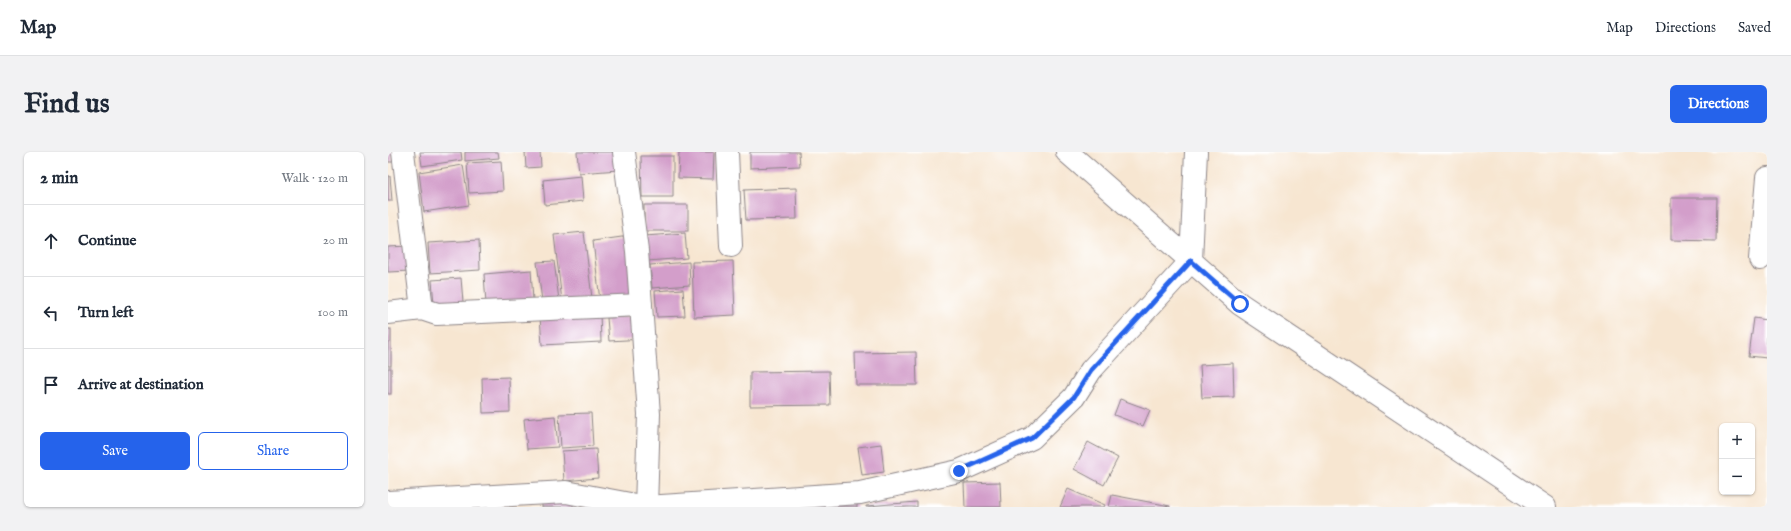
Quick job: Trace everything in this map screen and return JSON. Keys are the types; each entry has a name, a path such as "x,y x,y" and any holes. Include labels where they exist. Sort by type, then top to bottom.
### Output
{"street":[{"path":"403,152 422,309"},
{"path":"624,152 638,251 648,414 646,507"},
{"path":"727,152 731,246"},
{"path":"1067,152 1240,304 1545,507"},
{"path":"388,502 566,492 646,507 860,493 959,471 1032,438 1074,397 1091,370 1191,261 1196,152"},
{"path":"1760,259 1767,178"},
{"path":"388,313 422,309 437,314 641,305"}],"building":[{"path":"388,152 392,152 393,162 388,162"},
{"path":"420,152 461,152 462,160 422,166"},
{"path":"465,152 498,152 499,158 465,161"},
{"path":"525,152 540,152 541,167 526,168"},
{"path":"577,152 617,152 618,170 579,173"},
{"path":"679,152 714,152 713,179 678,178"},
{"path":"750,152 799,152 800,166 750,168"},
{"path":"641,156 673,156 673,197 642,197"},
{"path":"501,161 503,191 469,193 467,163"},
{"path":"463,165 469,205 424,212 419,172"},
{"path":"388,176 390,176 392,201 388,201"},
{"path":"581,176 583,201 545,205 543,180"},
{"path":"796,188 797,219 746,220 744,190"},
{"path":"1671,198 1717,198 1716,241 1671,240"},
{"path":"644,205 688,205 688,231 644,231"},
{"path":"584,232 592,298 562,301 554,235"},
{"path":"685,233 687,258 647,261 645,236"},
{"path":"629,236 636,296 600,301 593,241"},
{"path":"479,240 480,270 430,273 428,243"},
{"path":"409,246 410,271 388,272 388,247"},
{"path":"554,261 559,300 542,301 537,262"},
{"path":"733,261 735,315 694,317 692,262"},
{"path":"689,262 690,285 652,288 650,265"},
{"path":"531,270 533,300 486,304 484,274"},
{"path":"461,278 463,302 434,304 432,280"},
{"path":"683,289 685,316 657,317 655,291"},
{"path":"600,313 601,342 542,345 540,316"},
{"path":"642,316 643,339 609,341 607,318"},
{"path":"1754,318 1767,320 1767,358 1749,356"},
{"path":"388,329 391,329 391,366 388,366"},
{"path":"916,352 917,385 856,385 855,353"},
{"path":"1233,363 1234,397 1202,398 1200,365"},
{"path":"388,368 391,368 391,394 388,394"},
{"path":"829,371 830,405 750,406 750,372"},
{"path":"509,377 510,412 483,413 482,378"},
{"path":"1120,399 1150,410 1143,426 1114,415"},
{"path":"591,413 593,446 561,448 559,414"},
{"path":"555,416 558,447 527,449 524,419"},
{"path":"1088,442 1118,458 1104,485 1074,469"},
{"path":"881,444 884,472 862,475 858,447"},
{"path":"596,449 598,478 564,481 562,451"},
{"path":"1000,482 1001,507 965,507 964,483"},
{"path":"1068,489 1105,505 1104,507 1060,507"},
{"path":"1112,495 1170,506 1170,507 1109,507"},
{"path":"573,500 573,507 542,507 542,501"},
{"path":"857,500 857,507 776,507"},
{"path":"917,502 917,507 866,507 866,506"}],"route":[{"path":"959,471 1032,438 1074,397 1091,370 1191,261 1240,304"}]}
